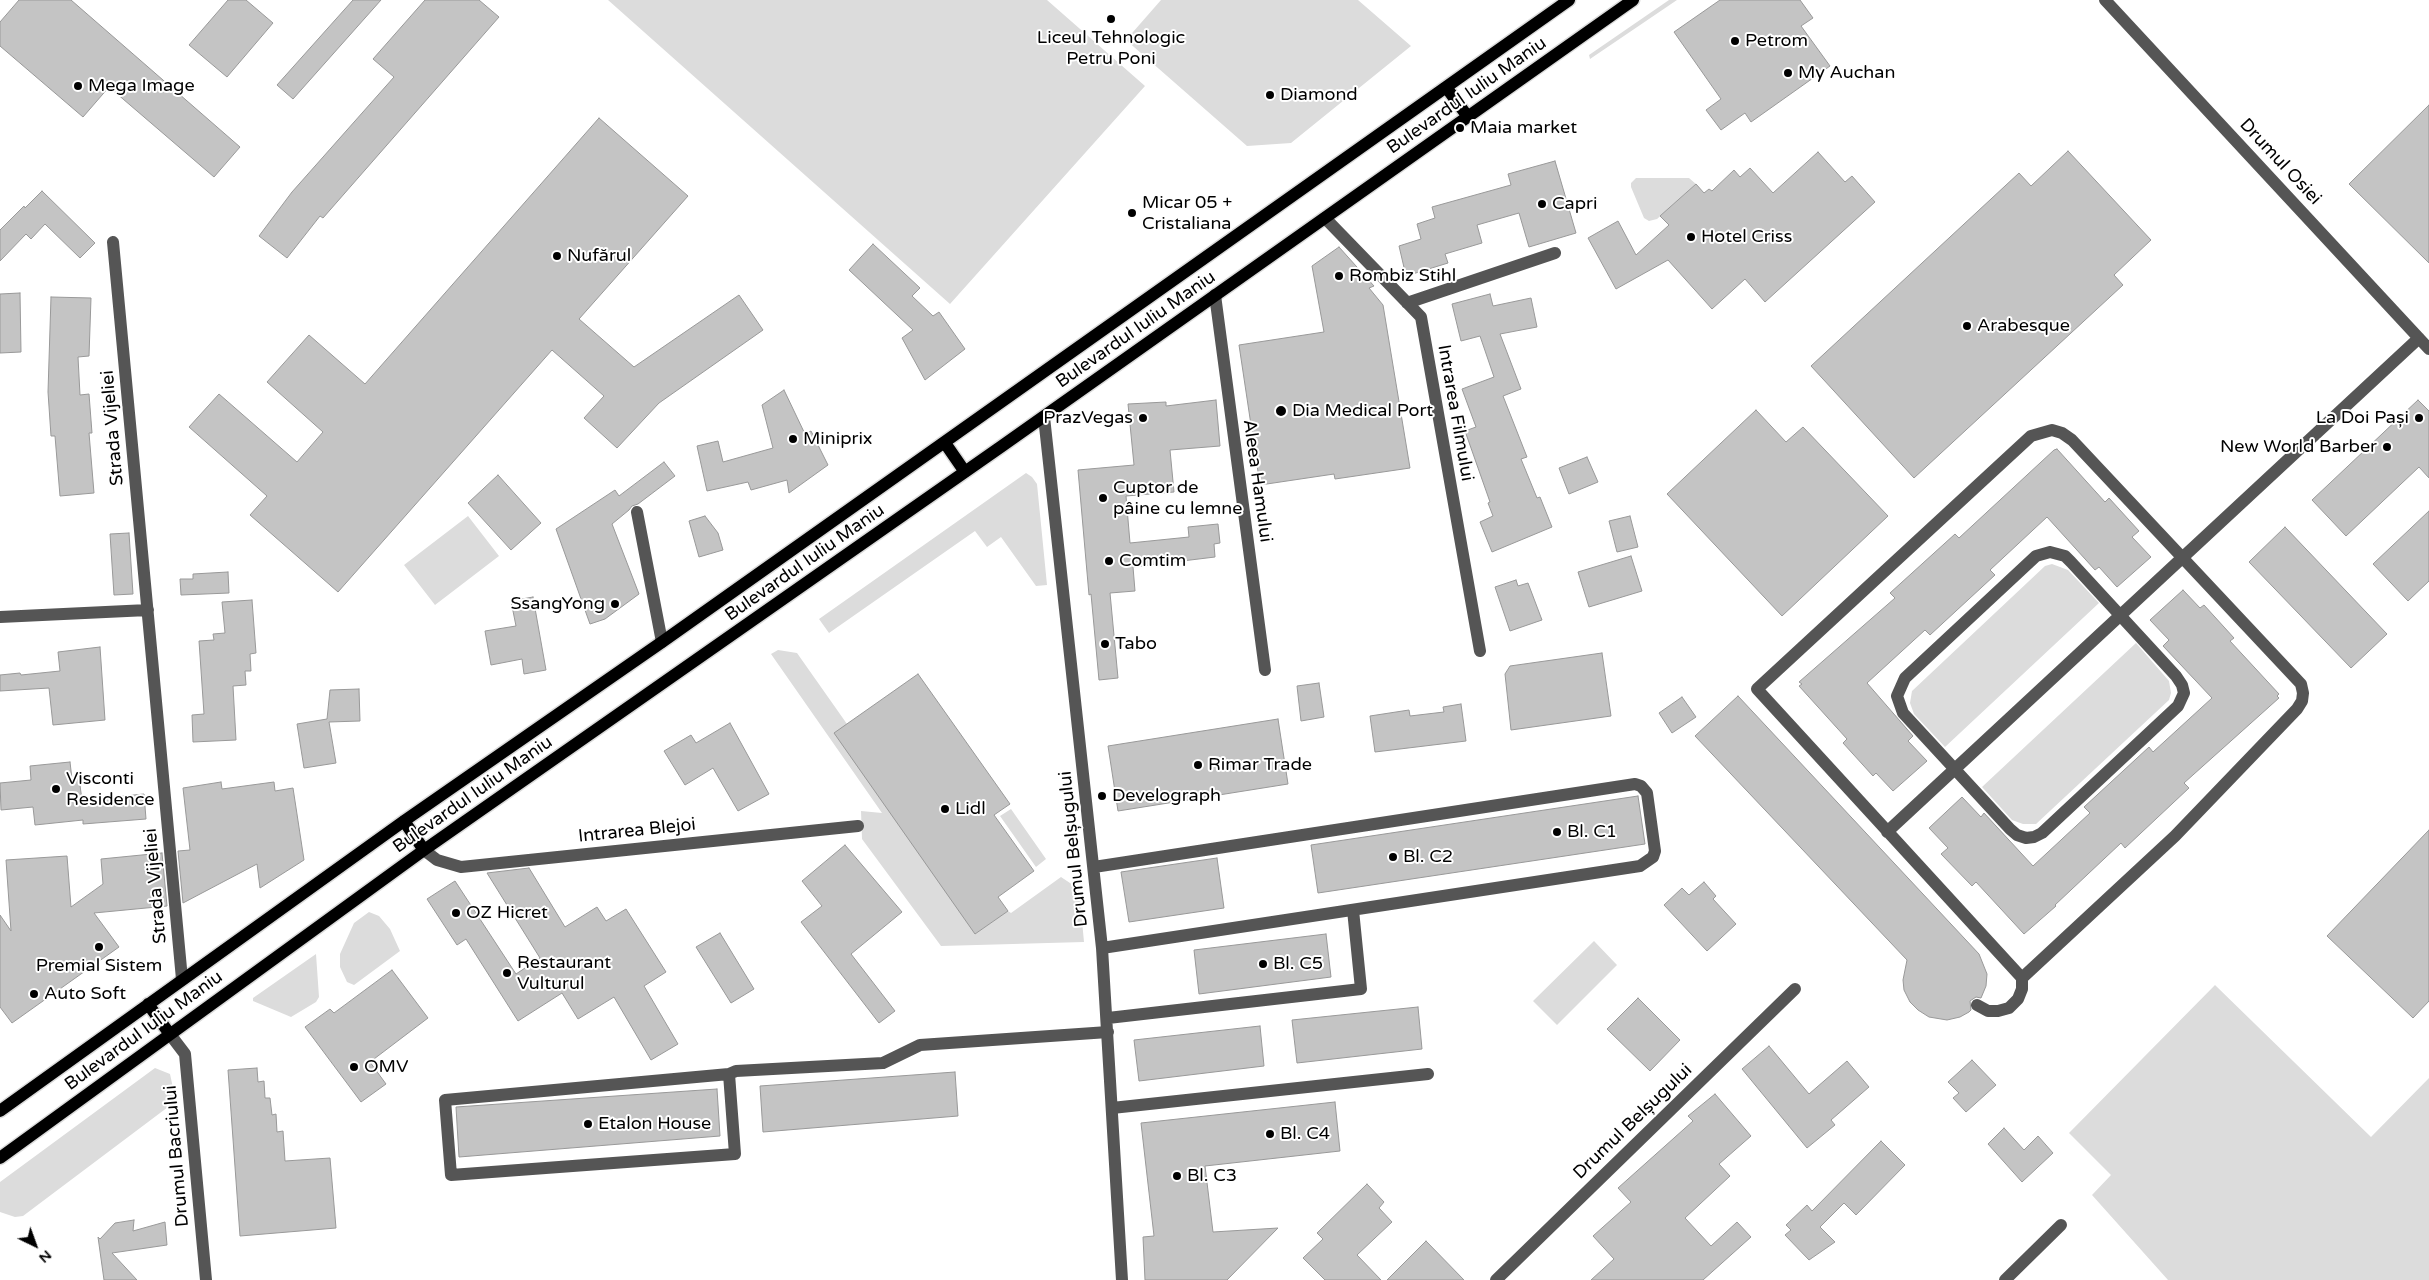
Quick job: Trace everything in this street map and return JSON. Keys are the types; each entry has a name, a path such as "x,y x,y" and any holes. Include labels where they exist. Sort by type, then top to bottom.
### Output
{"main road":[{"name":"Bulevardul Iuliu Maniu","path":"0,1111 404,821 662,642 1570,0"},
{"name":"Bulevardul Iuliu Maniu","path":"0,1158 424,850 965,472 1634,0"},
{"path":"1446,87 1468,117"},
{"path":"945,442 965,472"},
{"path":"404,821 424,850"},
{"path":"148,1004 170,1033"}],"street":[{"name":"Drumul Osiei","path":"2105,0 2429,348"},
{"name":"Intrarea Filmului","path":"1325,218 1420,317 1480,651"},
{"name":"Strada Vijeliei","path":"113,242 182,979"},
{"path":"1407,303 1555,253"},
{"name":"Aleea Hamului","path":"1215,296 1265,670"},
{"path":"1887,832 2419,338"},
{"name":"Drumul Belșugului","path":"1044,416 1102,948 1108,1018 1122,1280"},
{"path":"1977,1005 1988,1011 2009,1008 2018,999 2022,989 2022,978 1757,689 2031,436 2052,430 2062,433 2072,440 2301,684 2303,693 2302,701 2175,836 2022,978"},
{"path":"636,512 662,642"},
{"path":"2050,552 2065,556 2120,615 2182,685 2184,692 2178,706 2042,833 2034,838 2017,835 1900,707 1897,696 1901,683 1919,664 2036,556 2042,553 2050,552"},
{"path":"0,617 148,610"},
{"path":"1094,867 1635,784 1641,786 1647,793 1655,851 1652,857 1640,866 1102,948"},
{"name":"Intrarea Blejoi","path":"424,850 437,860 461,866 858,826"},
{"path":"1108,1018 1361,989 1353,910"},
{"name":"Drumul Belșugului","path":"1496,1280 1795,989"},
{"path":"729,1074 735,1154 451,1175 445,1100 736,1072 882,1063 920,1045 1108,1032"},
{"name":"Drumul Bacriului","path":"170,1033 185,1054 206,1280"},
{"path":"1112,1108 1428,1074"},
{"path":"2005,1280 2062,1225"}],"shaded area":[{"path":"608,0 1047,0 1145,86 950,304"},
{"name":"Diamond","path":"1161,0 1358,0 1411,46 1291,143 1247,146 1126,40"},
{"path":"1669,0 1677,0 1590,59 1589,55"},
{"path":"1636,178 1689,178 1696,184 1657,219 1649,221 1644,218 1631,187 1631,183"},
{"path":"1026,473 1037,484 1047,585 1036,586 1001,537 987,547 975,531 829,633 819,619"},
{"path":"468,516 499,556 435,605 404,565"},
{"path":"2052,564 2068,570 2099,603 1945,747 1914,714 1910,703 1912,691 2045,566"},
{"path":"2136,643 2169,681 2171,693 2169,700 2036,824 2023,824 2012,820 1982,787"},
{"path":"778,650 797,653 847,724 976,933 1008,911 1011,913 1061,877 1079,889 1084,942 941,946 862,839 861,811 882,813 771,654"},
{"path":"1011,809 1046,859 1036,867 1000,816"},
{"path":"369,912 379,916 390,929 400,951 354,985 347,982 340,967 340,954 354,923"},
{"path":"1594,941 1617,965 1557,1025 1533,1001"},
{"path":"316,954 319,997 316,1002 291,1017 253,1001 253,998"},
{"path":"2215,985 2371,1137 2429,1078 2429,1280 2168,1280 2092,1195 2111,1175 2069,1133"},
{"path":"155,1068 170,1074 175,1097 172,1104 23,1216 15,1217 0,1212 0,1182"}],"building":[{"name":"Mega Image","path":"19,0 71,0 240,147 214,177 109,87 83,117 0,46 0,22"},
{"path":"228,0 246,0 273,23 227,77 189,45"},
{"path":"353,0 381,0 293,99 277,85"},
{"path":"425,0 479,0 499,17 323,218 320,216 287,258 259,236 292,192 394,77 373,59"},
{"path":"1720,0 1800,0 1813,18 1801,26 1830,66 1751,122 1745,113 1721,130 1706,110 1721,99 1674,32"},
{"path":"2429,105 2429,263 2349,184"},
{"path":"599,118 688,196 579,319 634,367 739,295 763,330 659,403 617,448 584,418 604,396 552,350 338,592 250,515 267,496 189,427 219,394 297,462 323,432 267,382 309,335 365,384"},
{"name":"Arabesque","path":"2068,151 2151,240 2114,275 2123,285 1914,478 1811,366 2019,173 2031,186"},
{"path":"1818,152 1845,182 1852,176 1875,202 1765,302 1745,279 1712,309 1668,260 1616,289 1588,238 1618,221 1636,255 1669,225 1660,216 1696,184 1704,193 1709,189 1712,191 1734,170 1740,177 1750,168 1773,193"},
{"path":"1555,161 1576,233 1529,247 1519,213 1477,225 1482,243 1445,254 1448,263 1406,276 1399,246 1421,239 1417,224 1435,218 1432,207 1511,185 1508,174"},
{"path":"42,191 95,243 80,258 45,224 31,239 26,234 0,261 0,230"},
{"path":"873,244 920,288 912,296 933,316 939,312 965,349 925,380 902,338 913,330 849,270"},
{"path":"1339,247 1374,286 1369,288 1383,305 1410,468 1335,479 1334,474 1260,485 1239,345 1324,332 1312,266"},
{"path":"20,293 21,352 0,353 0,294"},
{"path":"1490,294 1493,306 1531,298 1537,327 1500,334 1521,389 1503,396 1527,457 1521,459 1537,498 1540,497 1552,527 1492,552 1480,522 1493,516 1488,503 1490,502 1465,431 1476,427 1462,389 1494,377 1480,336 1461,341 1452,304"},
{"path":"51,297 91,298 89,356 78,357 80,395 89,394 92,433 89,433 94,493 60,496 55,436 51,436 48,392"},
{"path":"784,390 805,434 811,431 828,465 789,493 787,480 751,490 748,482 707,491 697,446 718,441 723,462 773,448 762,405"},
{"path":"1216,400 1220,446 1170,450 1174,492 1126,496 1130,543 1189,537 1188,527 1218,524 1220,543 1214,544 1215,557 1133,567 1135,591 1110,593 1118,678 1099,680 1078,470 1134,465 1128,404 1166,402 1166,406"},
{"path":"2418,400 2429,411 2429,478 2419,467 2346,536 2312,500"},
{"path":"1756,410 1786,442 1803,427 1888,516 1782,616 1667,494"},
{"path":"2057,449 2105,502 2109,498 2139,531 2132,537 2151,557 2117,587 2099,567 2095,570 2047,517 1990,570 1995,575 1930,635 1925,630 1867,683 1913,736 1908,741 1927,761 1893,791 1876,773 1873,776 1843,743 1847,739 1799,686 1802,684 1799,682 1895,598 1890,593 1955,534 1959,538"},
{"path":"1587,457 1598,482 1569,494 1559,468"},
{"path":"664,462 675,476 638,504 632,506 612,524 639,594 605,619 590,624 556,529 615,490 619,496"},
{"path":"498,475 541,523 511,550 468,503"},
{"path":"2429,511 2429,581 2408,601 2373,564"},
{"path":"705,516 718,533 723,550 699,557 689,521"},
{"path":"1630,516 1638,547 1617,552 1609,521"},
{"path":"2285,527 2387,634 2351,668 2249,562"},
{"path":"129,533 133,594 114,595 110,534"},
{"path":"1631,556 1642,591 1589,607 1578,572"},
{"path":"228,572 229,593 181,595 180,579 193,579 193,574"},
{"path":"1516,580 1518,586 1528,583 1542,620 1510,631 1495,587"},
{"path":"2183,590 2200,608 2204,605 2234,638 2230,641 2279,694 2277,696 2279,698 2184,783 2189,788 2125,848 2121,843 2024,934 1976,882 1972,886 1941,854 1948,848 1929,828 1962,797 1981,817 1984,813 2033,866 2090,813 2084,807 2149,747 2153,752 2212,698 2163,646 2169,640 2150,620"},
{"path":"533,597 546,670 524,674 522,659 491,665 485,631 516,626 511,601"},
{"path":"252,600 256,653 250,654 251,671 245,671 246,685 233,686 236,740 193,742 192,715 204,714 199,641 214,640 213,634 225,633 222,602"},
{"path":"100,647 105,720 53,725 49,688 0,691 0,675 60,671 58,652"},
{"path":"1602,653 1611,716 1511,730 1505,674 1510,666"},
{"name":"Lidl","path":"918,674 1010,804 994,815 1034,871 998,897 1008,911 975,934 834,733"},
{"path":"1319,683 1324,717 1301,721 1297,686"},
{"path":"359,689 360,721 329,722 336,763 304,768 297,724 327,719 330,690"},
{"path":"1738,696 1979,954 1987,974 1986,986 1981,998 1976,997 1970,1001 1971,1010 1969,1012 1960,1017 1947,1020 1929,1017 1910,1002 1904,990 1903,980 1907,960 1695,736"},
{"path":"1682,697 1696,717 1672,733 1659,713"},
{"path":"1461,704 1466,741 1375,752 1370,716 1409,710 1410,716 1444,712 1443,707"},
{"name":"Rimar Trade","path":"1278,719 1288,784 1118,811 1108,746"},
{"path":"730,723 769,794 738,811 713,768 685,785 664,751 691,735 696,743"},
{"path":"70,762 72,779 79,778 82,800 144,794 146,819 83,824 83,820 35,825 33,807 1,810 0,783 31,780 30,766"},
{"path":"221,782 222,789 274,782 275,791 293,788 304,860 260,888 257,864 183,903 178,851 190,850 183,788"},
{"path":"1638,796 1645,844 1318,893 1311,845"},
{"path":"2429,830 2429,1001 2413,1018 2327,936"},
{"path":"845,845 902,912 851,954 895,1011 879,1023 801,922 822,906 802,881"},
{"path":"162,853 167,906 94,913 119,947 12,1023 0,1007 0,915 11,931 6,860 67,856 71,907 103,884 101,859"},
{"path":"1217,858 1224,908 1129,922 1121,872"},
{"path":"529,868 565,927 597,907 606,921 626,909 666,972 644,986 678,1044 651,1060 614,997 578,1019 562,993 518,1021 466,939 457,945 427,899 455,881 516,974 540,958 487,873"},
{"path":"1704,882 1716,896 1713,899 1736,924 1707,951 1664,905 1682,888 1689,895"},
{"path":"720,933 754,989 731,1003 696,947"},
{"name":"Bl. C5","path":"1326,934 1331,977 1199,994 1194,950"},
{"path":"392,970 428,1018 370,1062 386,1084 361,1102 305,1027 330,1009 334,1013"},
{"path":"1638,998 1680,1040 1650,1071 1607,1029"},
{"path":"1418,1007 1422,1049 1297,1063 1292,1020"},
{"path":"1260,1026 1264,1066 1139,1081 1134,1040"},
{"path":"1769,1046 1809,1094 1847,1061 1869,1087 1831,1120 1835,1125 1807,1148 1742,1069"},
{"path":"1972,1060 1996,1085 1966,1112 1953,1098 1959,1093 1948,1082"},
{"path":"257,1068 258,1082 264,1081 265,1098 270,1098 272,1115 276,1114 277,1132 283,1131 285,1161 330,1158 336,1228 240,1236 228,1070"},
{"path":"955,1072 958,1116 763,1132 760,1086"},
{"name":"Etalon House","path":"717,1089 720,1136 459,1157 456,1107"},
{"path":"1715,1094 1751,1136 1719,1164 1730,1176 1685,1218 1711,1246 1737,1222 1751,1237 1703,1280 1591,1280 1614,1259 1593,1236 1631,1202 1618,1188 1693,1121 1688,1116"},
{"path":"1335,1102 1340,1151 1205,1166 1213,1232 1278,1228 1227,1280 1145,1280 1143,1237 1154,1236 1141,1123"},
{"path":"2004,1128 2024,1150 2038,1136 2053,1153 2022,1182 1988,1144"},
{"path":"1881,1141 1905,1165 1856,1215 1844,1203 1820,1227 1835,1242 1809,1260 1785,1235 1791,1230 1786,1225 1807,1205 1812,1211"},
{"path":"1367,1184 1384,1202 1379,1208 1392,1222 1357,1255 1381,1280 1325,1280 1303,1258 1323,1239 1317,1233"},
{"path":"134,1220 133,1231 165,1222 167,1245 112,1253 137,1280 104,1280 98,1237 100,1239 115,1223"},
{"path":"1426,1241 1464,1280 1387,1280"}],"place":[{"name":"Liceul Tehnologic Petru Poni","path":"1111,19"},
{"name":"Petrom","path":"1735,41"},
{"name":"My Auchan","path":"1788,73"},
{"name":"Mega Image","path":"78,86"},
{"name":"Diamond","path":"1270,95"},
{"name":"Maia market","path":"1460,128"},
{"name":"Capri","path":"1542,204"},
{"name":"Micar 05 + Cristaliana","path":"1132,213"},
{"name":"Hotel Criss","path":"1691,237"},
{"name":"Nufărul","path":"557,256"},
{"name":"Rombiz Stihl","path":"1339,276"},
{"name":"Arabesque","path":"1967,326"},
{"name":"Dia Medical Port","path":"1281,411"},
{"name":"PrazVegas","path":"1143,418"},
{"name":"La Doi Pași","path":"2419,418"},
{"name":"Miniprix","path":"793,439"},
{"name":"New World Barber","path":"2387,447"},
{"name":"Cuptor de pâine cu lemne","path":"1103,498"},
{"name":"Comtim","path":"1109,561"},
{"name":"SsangYong","path":"615,604"},
{"name":"Tabo","path":"1105,644"},
{"name":"Rimar Trade","path":"1198,765"},
{"name":"Visconti Residence","path":"56,789"},
{"name":"Develograph","path":"1102,796"},
{"name":"Lidl","path":"945,809"},
{"name":"Bl. C1","path":"1557,832"},
{"name":"Bl. C2","path":"1393,857"},
{"name":"OZ Hicret","path":"456,913"},
{"name":"Premial Sistem","path":"99,947"},
{"name":"Bl. C5","path":"1263,964"},
{"name":"Restaurant Vulturul","path":"507,973"},
{"name":"Auto Soft","path":"34,994"},
{"name":"OMV","path":"354,1067"},
{"name":"Etalon House","path":"588,1124"},
{"name":"Bl. C4","path":"1270,1134"},
{"name":"Bl. C3","path":"1177,1176"}]}
